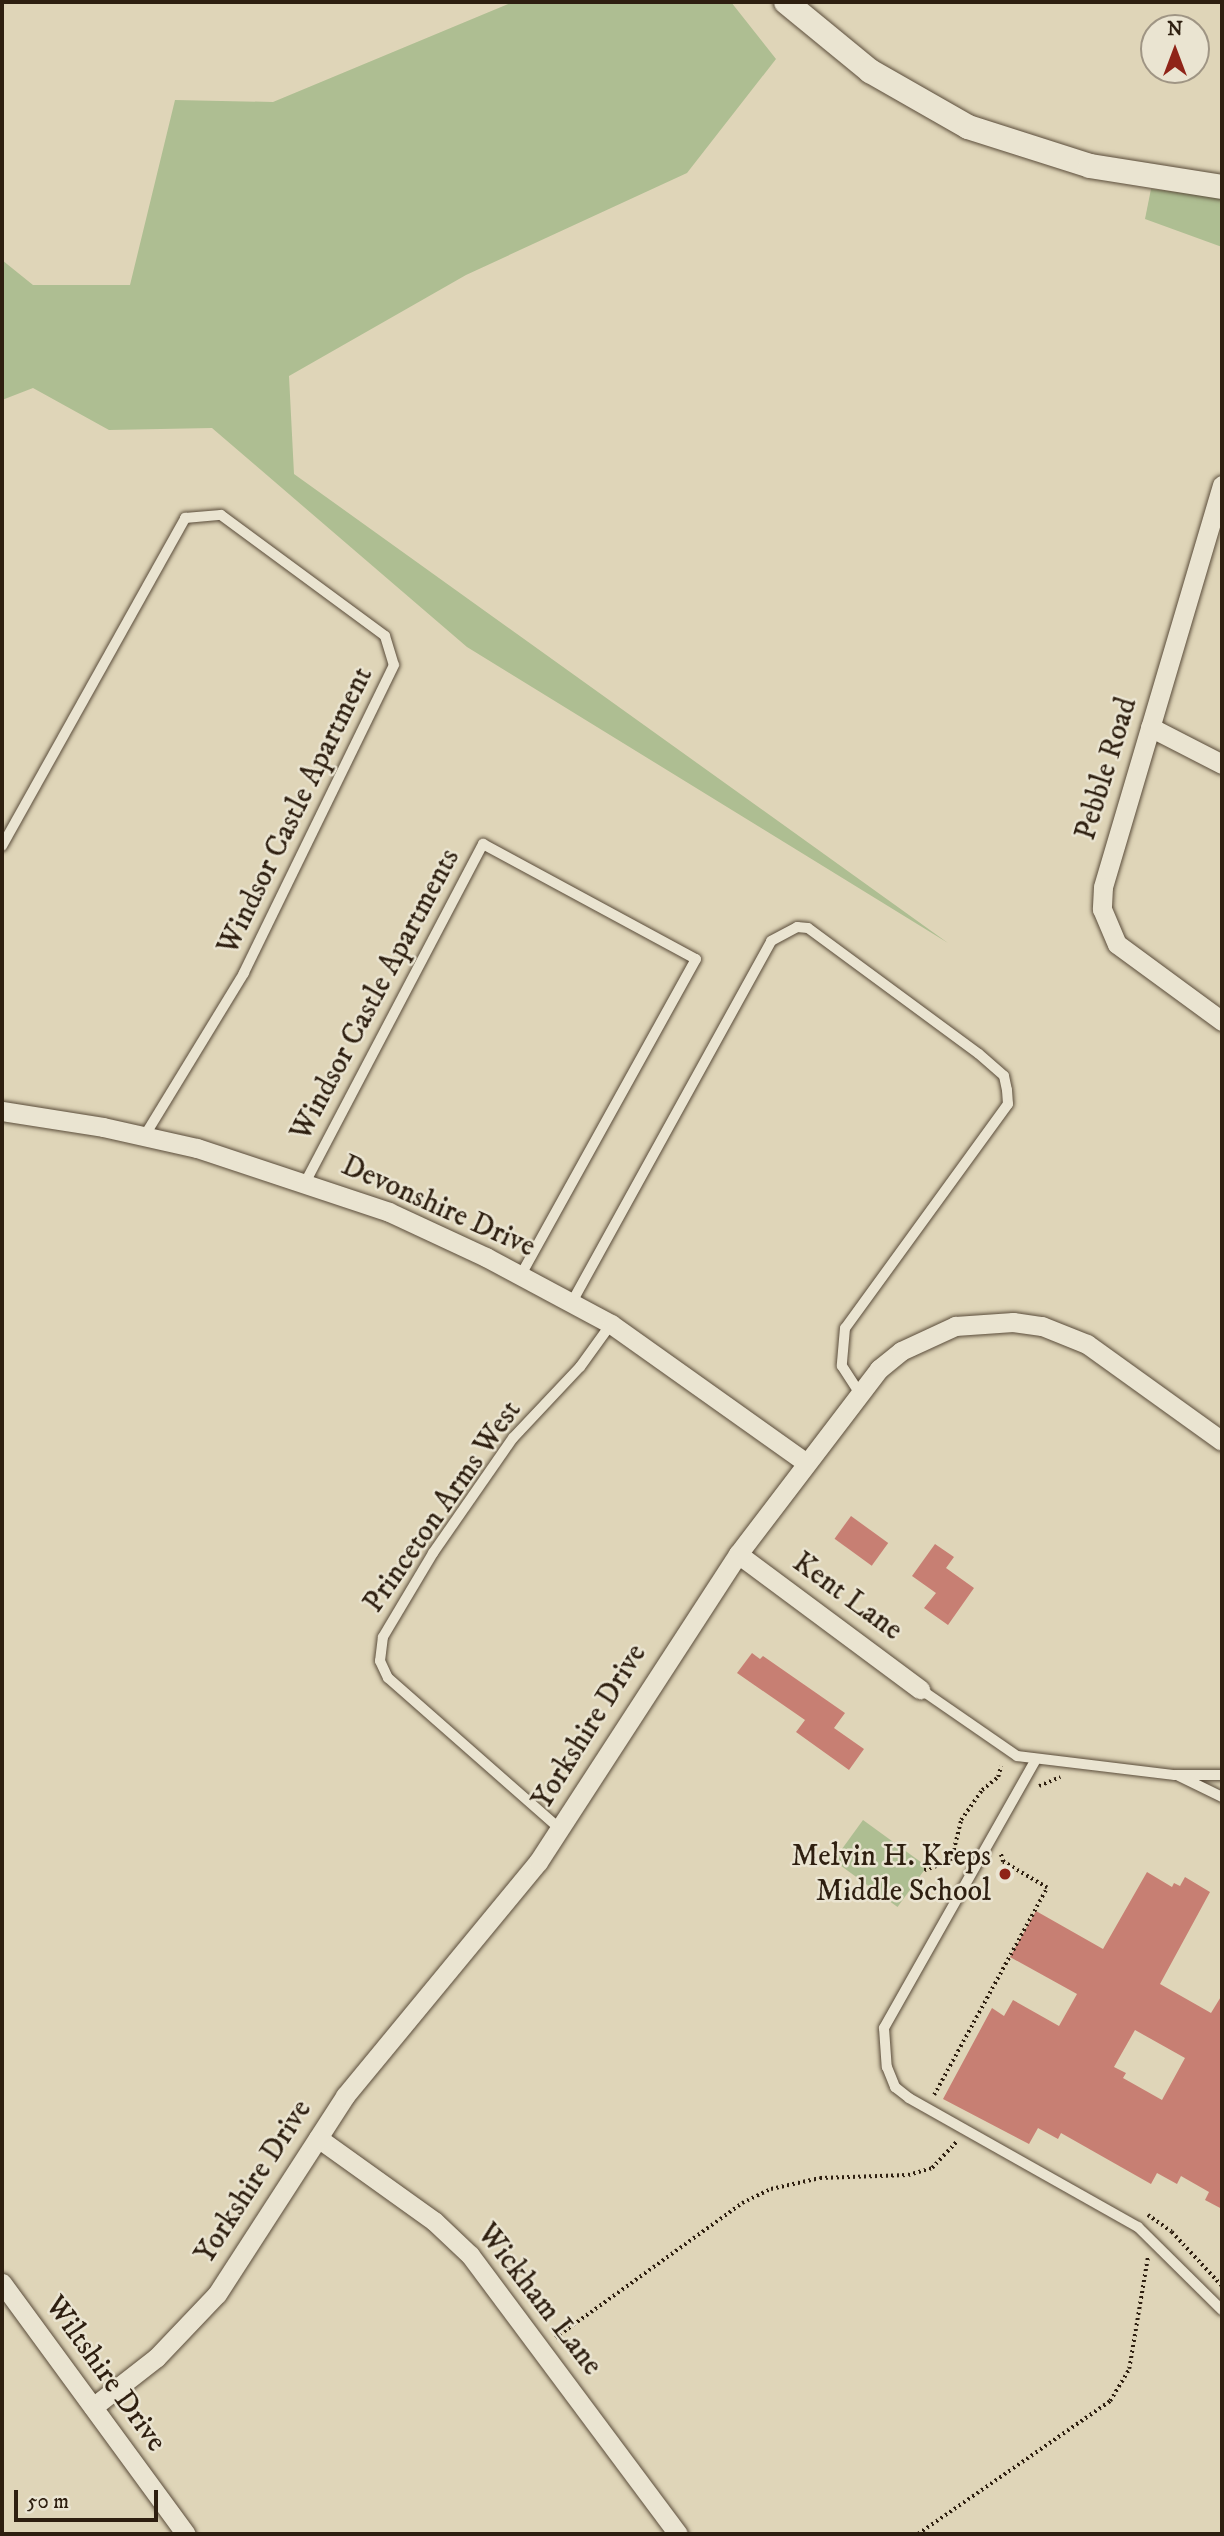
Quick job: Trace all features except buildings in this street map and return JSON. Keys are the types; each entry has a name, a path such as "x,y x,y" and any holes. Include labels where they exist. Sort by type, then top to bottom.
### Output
{"street":[{"path":"786,2 870,71 968,127 1090,166 1222,187"},
{"name":"Pebble Road","path":"1222,485 1216,528 1150,727 1103,887 1104,917 1117,944 1222,1021"},
{"path":"1150,727 1222,764"},
{"name":"Devonshire Drive","path":"2,1111 145,1135 306,1181 389,1212 521,1275 611,1324 804,1462"},
{"name":"Yorkshire Drive","path":"93,2407 156,2358 205,2308 357,2081 561,1830 738,1554 804,1462 859,1392 901,1351 955,1326 1013,1322 1068,1334 1087,1344 1222,1441"},
{"name":"Kent Lane","path":"738,1554 920,1689"},
{"name":"Wickham Lane","path":"317,2138 451,2235 542,2348 678,2534"},
{"name":"Wiltshire Drive","path":"2,2283 186,2534"}],"lane":[{"name":"Windsor Castle Apartment","path":"2,846 185,518 222,515 386,636 394,665 244,973 145,1135"},
{"name":"Windsor Castle Apartments","path":"306,1181 483,844 696,959 521,1275"},
{"path":"572,1302 771,942 790,929 808,928 979,1054 1004,1076 1007,1090 1008,1104 845,1328 842,1366 859,1392"},
{"name":"Princeton Arms West","path":"561,1830 388,1678 380,1661 383,1637 433,1553 513,1438 580,1367 611,1324"},
{"path":"920,1689 1003,1749 1035,1761 1175,1774 1222,1774"},
{"path":"1035,1761 891,2015 882,2045 895,2087 1138,2227 1222,2310"},
{"path":"1175,1774 1222,1797"}],"path":[{"path":"924,1870 951,1861 961,1820 982,1790 998,1777 1000,1766"},
{"path":"1030,1794 1050,1778 1068,1777"},
{"path":"942,2100 933,2095 1048,1888 1003,1862 1000,1847"},
{"path":"542,2348 742,2203 771,2189 820,2178 908,2175 932,2168 957,2141"},
{"path":"1140,2210 1172,2232 1222,2286"},
{"path":"918,2534 1110,2401 1122,2387 1149,2252"}],"green space":[{"path":"513,2 731,2 776,59 687,173 466,275 289,376 294,474 948,943 467,647 212,428 109,430 33,388 2,400 2,260 33,285 130,285 175,100 273,102"},
{"path":"1151,189 1222,197 1222,247 1145,219"},
{"path":"863,1820 927,1866 898,1907 834,1860"}],"place":[{"name":"Melvin H. Kreps Middle School","path":"1005,1874"}]}
